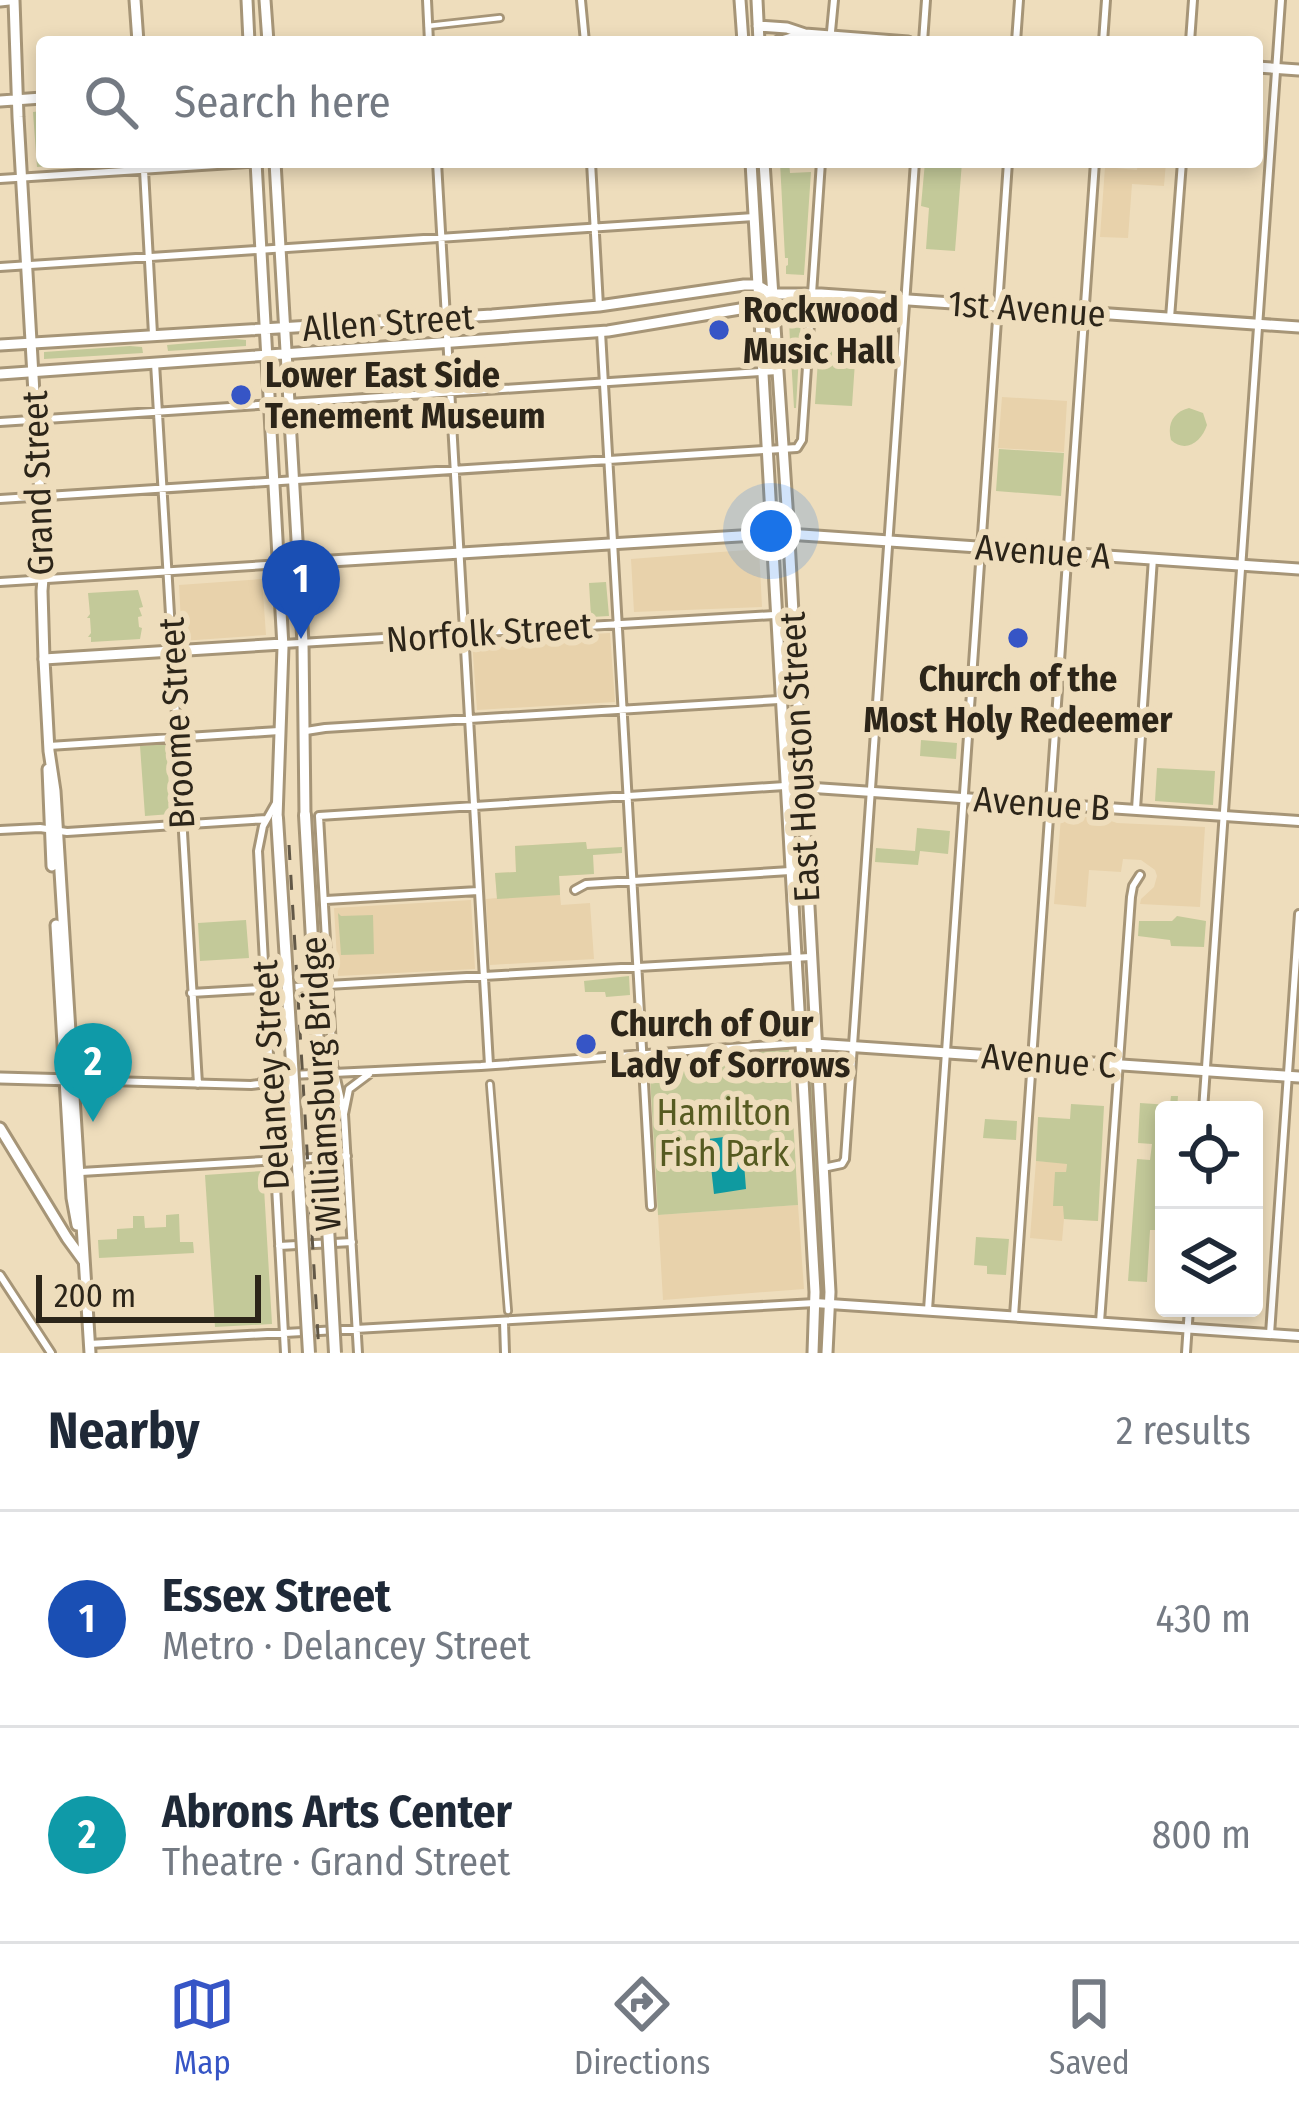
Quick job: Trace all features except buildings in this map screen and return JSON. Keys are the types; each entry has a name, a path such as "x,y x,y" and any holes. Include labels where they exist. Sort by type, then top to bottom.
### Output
{"highway":[{"name":"Williamsburg Bridge","path":"305,815 335,1353"},
{"path":"307,838 313,820 320,816"},
{"name":"Williamsburg Bridge","path":"272,818 310,1353"}],"main road":[{"path":"0,1 12,0"},
{"name":"Grand Street","path":"12,0 44,566 53,829 89,1348"},
{"path":"136,0 138,36"},
{"path":"248,0 249,36"},
{"path":"266,0 268,36"},
{"path":"740,0 743,36"},
{"path":"757,0 759,36"},
{"path":"758,26 816,36"},
{"path":"799,36 806,34"},
{"path":"1263,67 1299,70"},
{"path":"0,100 36,98"},
{"name":"Delancey Street","path":"259,168 283,644 277,800 272,818"},
{"path":"275,168 303,643 305,815"},
{"name":"East Houston Street","path":"751,168 815,1304 813,1353"},
{"name":"East Houston Street","path":"764,168 823,1168 830,1304 827,1353"},
{"path":"757,285 772,294 758,304"},
{"name":"Allen Street","path":"0,345 599,306 757,285"},
{"name":"1st Avenue","path":"772,294 1299,327"},
{"name":"Allen Street","path":"0,374 601,332 758,304"},
{"name":"Avenue A","path":"298,563 788,533 1299,568"},
{"name":"Norfolk Street","path":"44,659 283,644"},
{"name":"Avenue C","path":"800,1043 1293,1077"},
{"path":"0,1078 69,1080"},
{"path":"0,1128 83,1260"}],"street":[{"path":"427,0 429,36"},
{"path":"581,0 584,36"},
{"path":"830,36 834,0"},
{"path":"923,36 926,0"},
{"path":"1016,36 1019,0"},
{"path":"1103,36 1106,0"},
{"path":"1190,36 1193,0"},
{"path":"1203,1101 1280,0"},
{"path":"428,26 500,18"},
{"path":"0,179 124,168"},
{"path":"144,168 153,335"},
{"path":"437,168 489,1065"},
{"path":"591,168 599,306"},
{"path":"0,499 797,448 802,440 821,168"},
{"path":"823,1168 845,1160 915,168"},
{"path":"928,1310 1008,168"},
{"path":"1013,1316 1095,168"},
{"path":"1170,318 1182,168"},
{"path":"0,267 754,218"},
{"path":"601,332 652,1206"},
{"name":"Broome Street","path":"155,363 198,1084"},
{"path":"0,422 777,371"},
{"path":"1136,809 1154,559"},
{"path":"0,582 298,563"},
{"name":"Norfolk Street","path":"283,644 790,614"},
{"path":"305,731 796,700"},
{"path":"49,748 279,731"},
{"path":"320,816 785,786"},
{"name":"Avenue B","path":"785,786 1299,821"},
{"name":"Delancey Street","path":"320,816 334,1072 344,1114 358,1353"},
{"path":"0,830 68,832 272,818"},
{"name":"Delancey Street","path":"272,818 258,848 285,1353"},
{"path":"574,890 586,884 632,880 806,870"},
{"path":"1100,1322 1131,897 1140,875"},
{"path":"325,900 478,891"},
{"path":"1270,1334 1293,1077 1299,914"},
{"path":"191,993 811,957"},
{"path":"69,1080 251,1085 270,1076 800,1043"},
{"name":"Delancey Street","path":"344,1114 349,1089 370,1072"},
{"path":"490,1084 508,1311"},
{"path":"75,1172 347,1156"},
{"path":"279,1246 352,1242"},
{"path":"0,1275 51,1353"},
{"path":"89,1348 815,1304 1299,1336"},
{"path":"1186,1353 1188,1317"},
{"path":"504,1322 505,1353"}],"shaded area":[{"path":"1105,168 1166,168 1164,186 1132,184 1128,238 1100,237"},
{"path":"1002,397 1067,401 1064,452 998,448"},
{"path":"759,549 762,607 634,612 631,559"},
{"path":"262,579 266,635 182,641 179,585"},
{"path":"610,633 615,702 477,710 472,641"},
{"path":"1064,816 1205,827 1200,907 1140,904 1154,887 1155,870 1141,860 1123,859 1121,872 1089,870 1086,907 1054,904"},
{"path":"586,842 588,874 559,876 560,895 561,905 590,903 594,959 490,965 486,899 497,898 495,873 516,872 515,846"},
{"path":"471,900 475,969 338,976 334,908"},
{"path":"1036,1161 1067,1163 1066,1172 1098,1221 1064,1219 1062,1241 1030,1238"},
{"path":"798,1205 804,1289 663,1300 658,1215"}],"green space":[{"path":"780,168 790,168 790,173 811,172 804,275 786,274"},
{"path":"924,168 962,168 955,251 926,249 929,208 921,206"},
{"path":"801,318 796,408 794,408 789,323"},
{"path":"246,340 246,346 168,351 167,345"},
{"path":"819,345 856,347 852,406 815,404"},
{"path":"142,347 143,353 44,359 44,352"},
{"path":"1189,408 1203,413 1207,425 1197,440 1182,446 1171,440 1171,424 1179,412"},
{"path":"999,449 1064,453 1061,496 996,491"},
{"path":"606,582 609,616 591,617 589,583"},
{"path":"138,590 143,607 138,617 140,639 91,642 88,593"},
{"path":"921,740 957,743 956,759 920,756"},
{"path":"166,744 171,814 145,816 140,746"},
{"path":"1157,768 1215,771 1213,805 1155,801"},
{"path":"917,828 950,831 948,854 920,851 918,865 875,862 876,848 915,851"},
{"path":"586,842 587,849 622,847 622,853 593,855 594,874 559,876 560,895 497,899 495,873 516,872 515,846"},
{"path":"338,913 373,915 374,954 341,955"},
{"path":"1177,916 1206,921 1204,947 1171,946 1170,940 1138,936 1139,921 1172,921"},
{"path":"246,920 249,958 200,961 198,923"},
{"path":"629,976 630,995 585,992 584,981"},
{"name":"Hamilton Fish Park","path":"789,1049 798,1205 658,1215 649,1059"},
{"path":"814,1059 827,1285 822,1285 816,1241 806,1060"},
{"path":"1140,1103 1155,1104 1155,1230 1150,1230 1147,1282 1128,1281 1137,1159 1150,1160 1152,1144 1138,1143"},
{"path":"1071,1104 1104,1106 1098,1221 1064,1219 1063,1206 1053,1206 1055,1172 1066,1172 1067,1164 1036,1161 1038,1117 1070,1119"},
{"path":"985,1119 1017,1121 1016,1140 983,1138"},
{"path":"263,1171 272,1324 215,1327 205,1175"},
{"path":"179,1214 180,1242 193,1242 194,1253 99,1258 98,1240 117,1239 117,1229 133,1228 133,1216 144,1216 145,1228 166,1227 166,1215"},
{"path":"976,1237 1009,1239 1006,1275 987,1274 987,1266 974,1265"}],"water":[{"path":"719,1100 736,1105 739,1121 708,1121 709,1109"},
{"path":"740,1135 746,1189 714,1194 708,1139"}],"railway":[{"path":"289,845 319,1353"}],"place":[{"name":"Rockwood Music Hall","path":"719,330"},
{"name":"Lower East Side Tenement Museum","path":"241,395"},
{"name":"Church of the Most Holy Redeemer","path":"1018,638"},
{"name":"Essex Street","path":"301,639"},
{"name":"Church of Our Lady of Sorrows","path":"586,1044"},
{"name":"Abrons Arts Center","path":"93,1122"}]}
